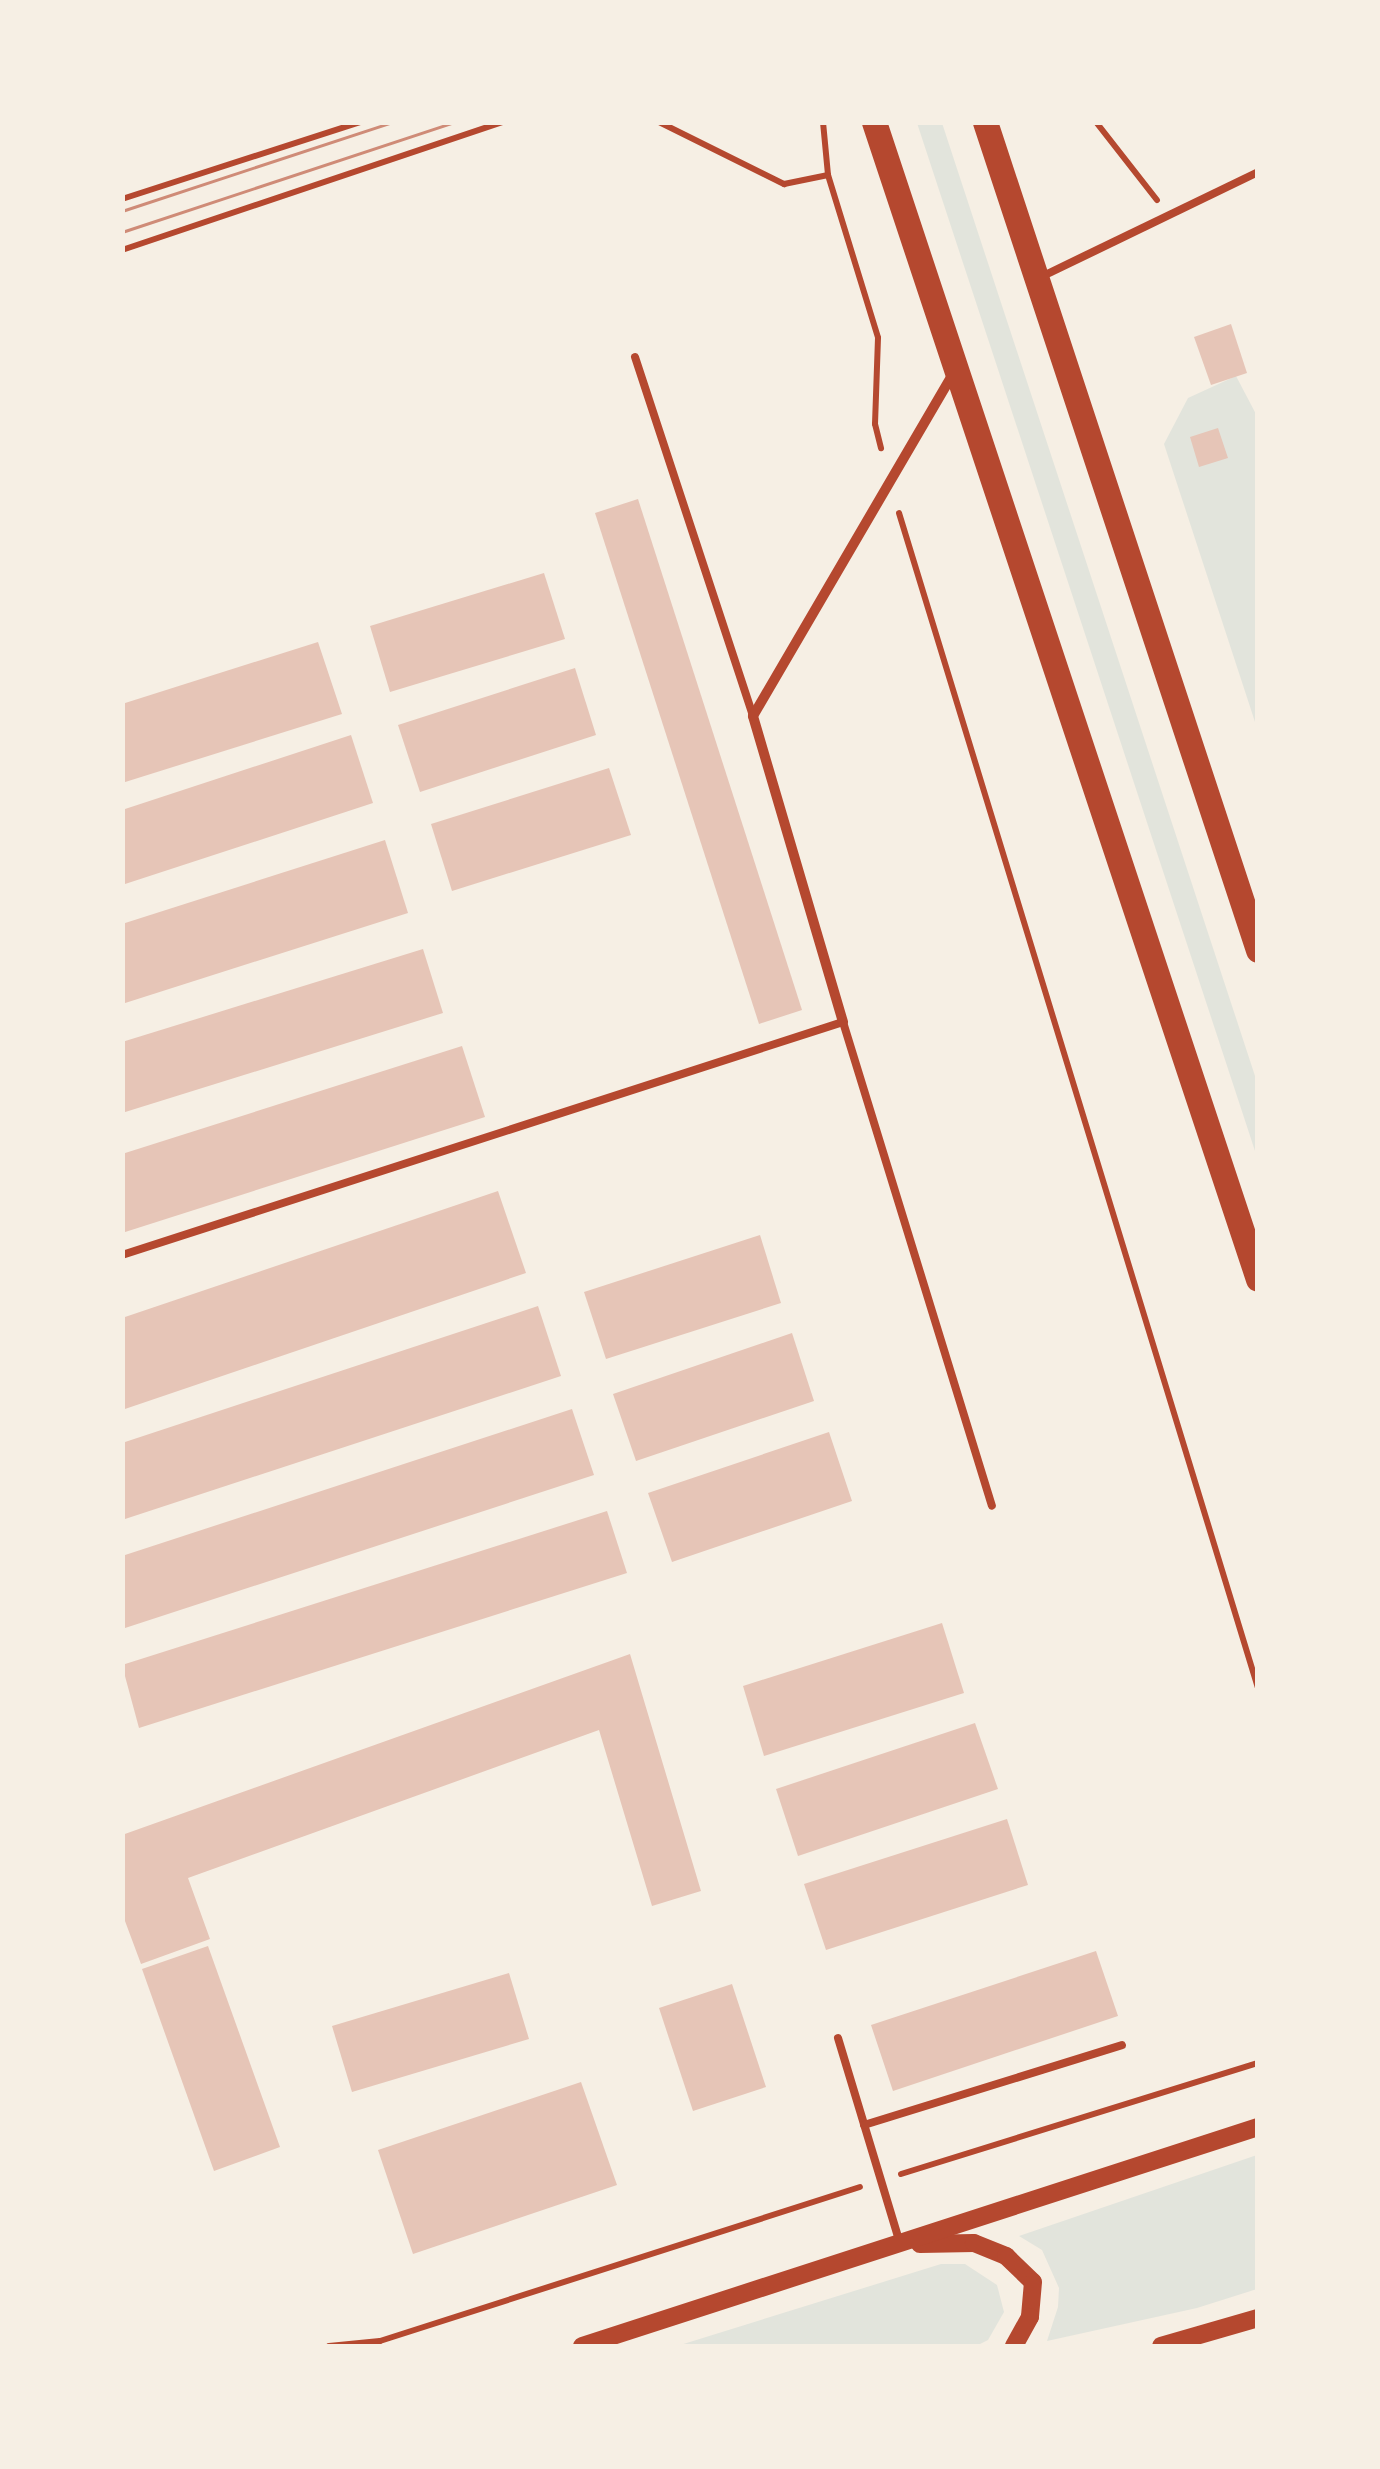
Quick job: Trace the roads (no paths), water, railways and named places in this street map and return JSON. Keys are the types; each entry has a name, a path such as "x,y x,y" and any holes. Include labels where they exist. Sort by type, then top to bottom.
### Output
{"main road":[{"path":"874,122 958,365 1258,1279"},
{"path":"985,122 1258,950"}],"street":[{"path":"843,1022 752,716 958,365"},
{"path":"582,2346 1258,2127"},
{"path":"900,2245 974,2243 1006,2256 1033,2282 1030,2318 1014,2346"},
{"path":"1160,2346 1258,2318"}],"lane":[{"path":"1038,278 1168,212 1258,172"},
{"path":"635,357 752,716"},
{"path":"122,1254 843,1022 992,1506"},
{"path":"838,2038 900,2245"},
{"path":"864,2125 1122,2045"}],"tram line":[{"path":"122,211 392,122"},
{"path":"122,232 455,122"}]}
